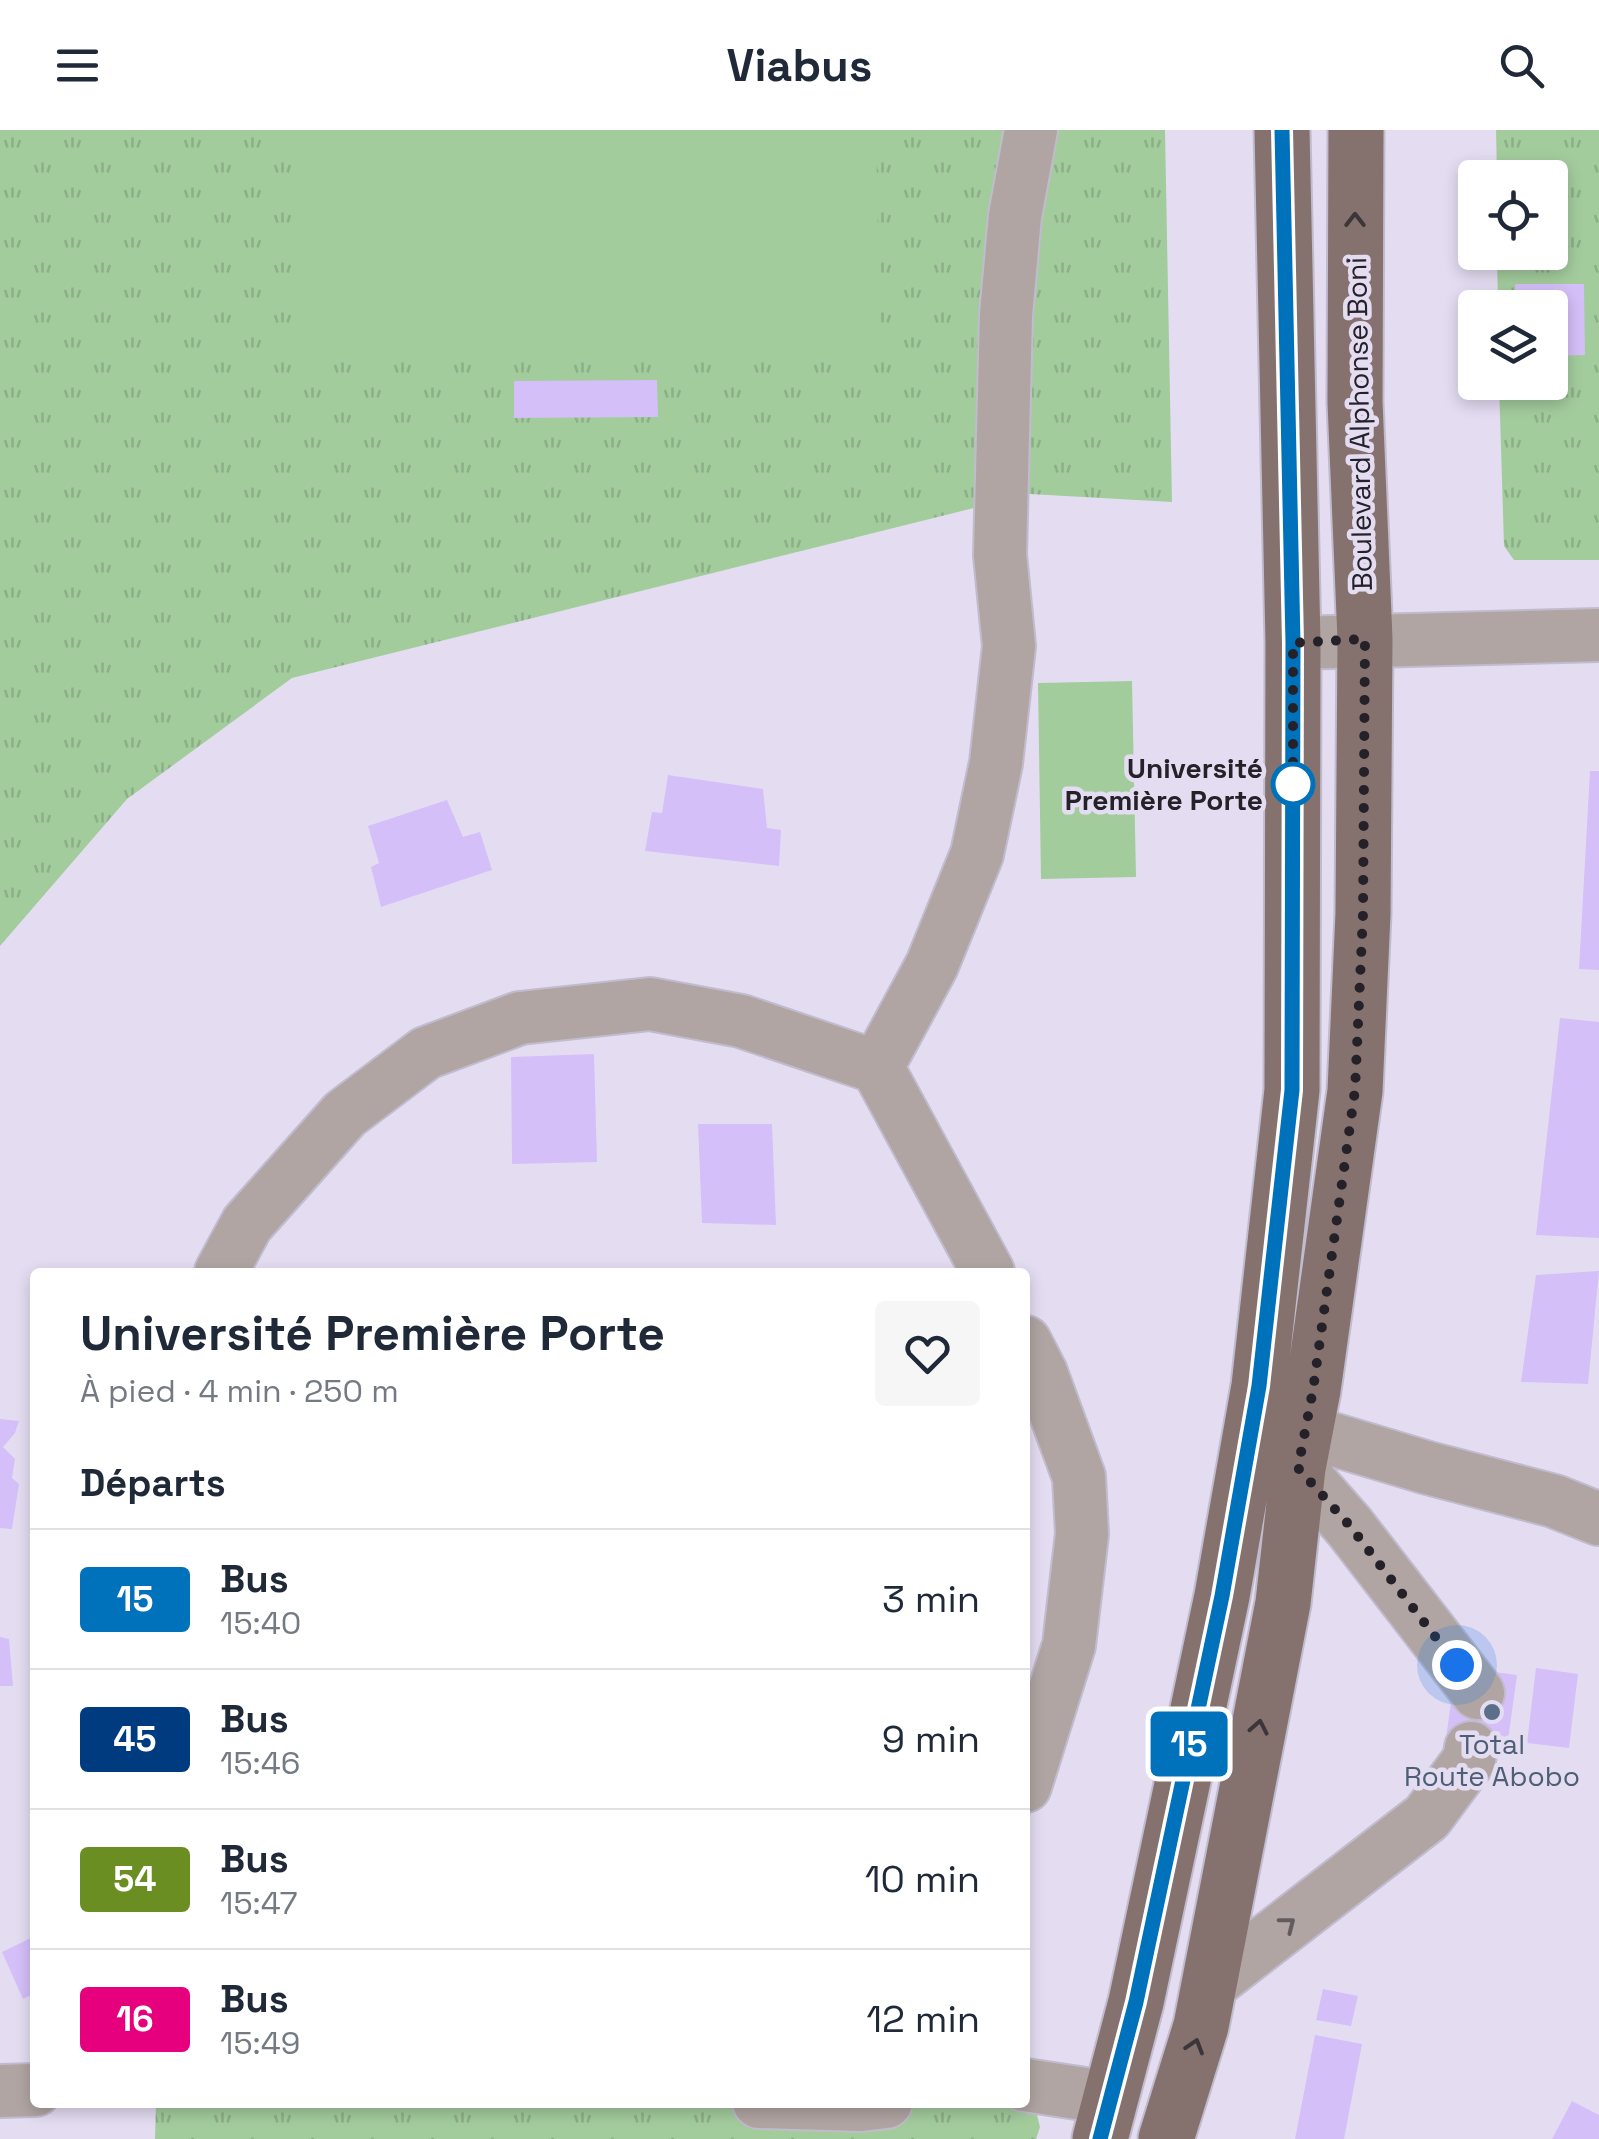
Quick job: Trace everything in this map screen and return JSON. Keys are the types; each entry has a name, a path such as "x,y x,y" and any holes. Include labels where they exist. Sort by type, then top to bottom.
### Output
{"main road":[{"path":"1105,2118 1136,2002 1222,1596 1259,1386 1292,1090 1293,643 1282,130"},
{"name":"Boulevard Alphonse Boni","path":"1166,2139 1201,2026 1282,1604 1355,1090 1363,914 1365,639 1354,402 1356,130"}],"street":[{"path":"877,1067 932,966 976,854 996,763 1009,646 1000,554 1006,315 1030,130"},
{"path":"1293,643 1599,635"},
{"path":"223,1268 247,1224 345,1114 426,1053 520,1018 650,1004 741,1020 877,1067 986,1268"},
{"path":"1030,1352 1079,1476 1082,1534 1070,1644 1030,1770"},
{"path":"1302,1449 1428,1468 1554,1501 1599,1519"},
{"path":"1302,1449 1350,1526 1478,1693"},
{"path":"1210,1984 1427,1817 1469,1760 1471,1748"},
{"path":"1030,2087 1105,2118"},
{"path":"0,2091 30,2090"}],"green space":[{"path":"0,130 1165,130 1172,502 1030,494 292,678 127,799 0,946"},
{"path":"294,130 876,130 880,350 298,360"},
{"path":"1496,130 1599,130 1599,560 1514,560 1504,546 1500,400 1568,400 1568,290 1498,290 1497,270 1568,270 1568,160 1497,160"},
{"path":"1132,681 1136,877 1041,879 1038,683"},
{"path":"1030,2086 1040,2127 1036,2139 155,2139 156,2108 1030,2108"}],"building":[{"path":"1515,284 1584,284 1585,355 1568,355 1568,290 1515,290"},
{"path":"657,380 658,417 514,418 514,381"},
{"path":"1590,771 1599,771 1599,970 1579,969"},
{"path":"668,775 763,789 767,828 781,830 779,866 645,851 652,812 662,813"},
{"path":"447,800 463,837 480,832 492,870 381,907 371,867 379,863 368,826"},
{"path":"1560,1018 1599,1022 1599,1238 1536,1235"},
{"path":"594,1054 597,1162 512,1164 511,1057"},
{"path":"698,1124 772,1124 776,1225 702,1223"},
{"path":"1599,1271 1588,1384 1521,1382 1536,1275"},
{"path":"0,1419 19,1421 3,1447 15,1459 12,1478 19,1484 12,1529 0,1528"},
{"path":"0,1637 9,1639 13,1686 0,1686"},
{"path":"1456,1667 1517,1675 1507,1747 1446,1738"},
{"path":"1536,1668 1578,1674 1569,1748 1527,1743"},
{"path":"30,1938 30,1996 23,1999 2,1952"},
{"path":"1323,1989 1358,1996 1351,2026 1316,2020"},
{"path":"1315,2035 1362,2044 1344,2139 1295,2139"},
{"path":"1572,2101 1599,2115 1599,2139 1552,2139"}],"bus line":[{"name":"15","path":"1100,2139 1136,2002 1222,1596 1259,1386 1292,1090 1293,643 1282,130"}],"place":[{"name":"Université Première Porte","path":"1293,784"},
{"name":"Total Route Abobo","path":"1492,1712"}],"route":[{"path":"1293,784 1293,800 1293,761 1293,722 1293,682 1293,643 1365,639 1363,914 1355,1090 1313,1390 1298,1468 1350,1526 1457,1665"}]}
